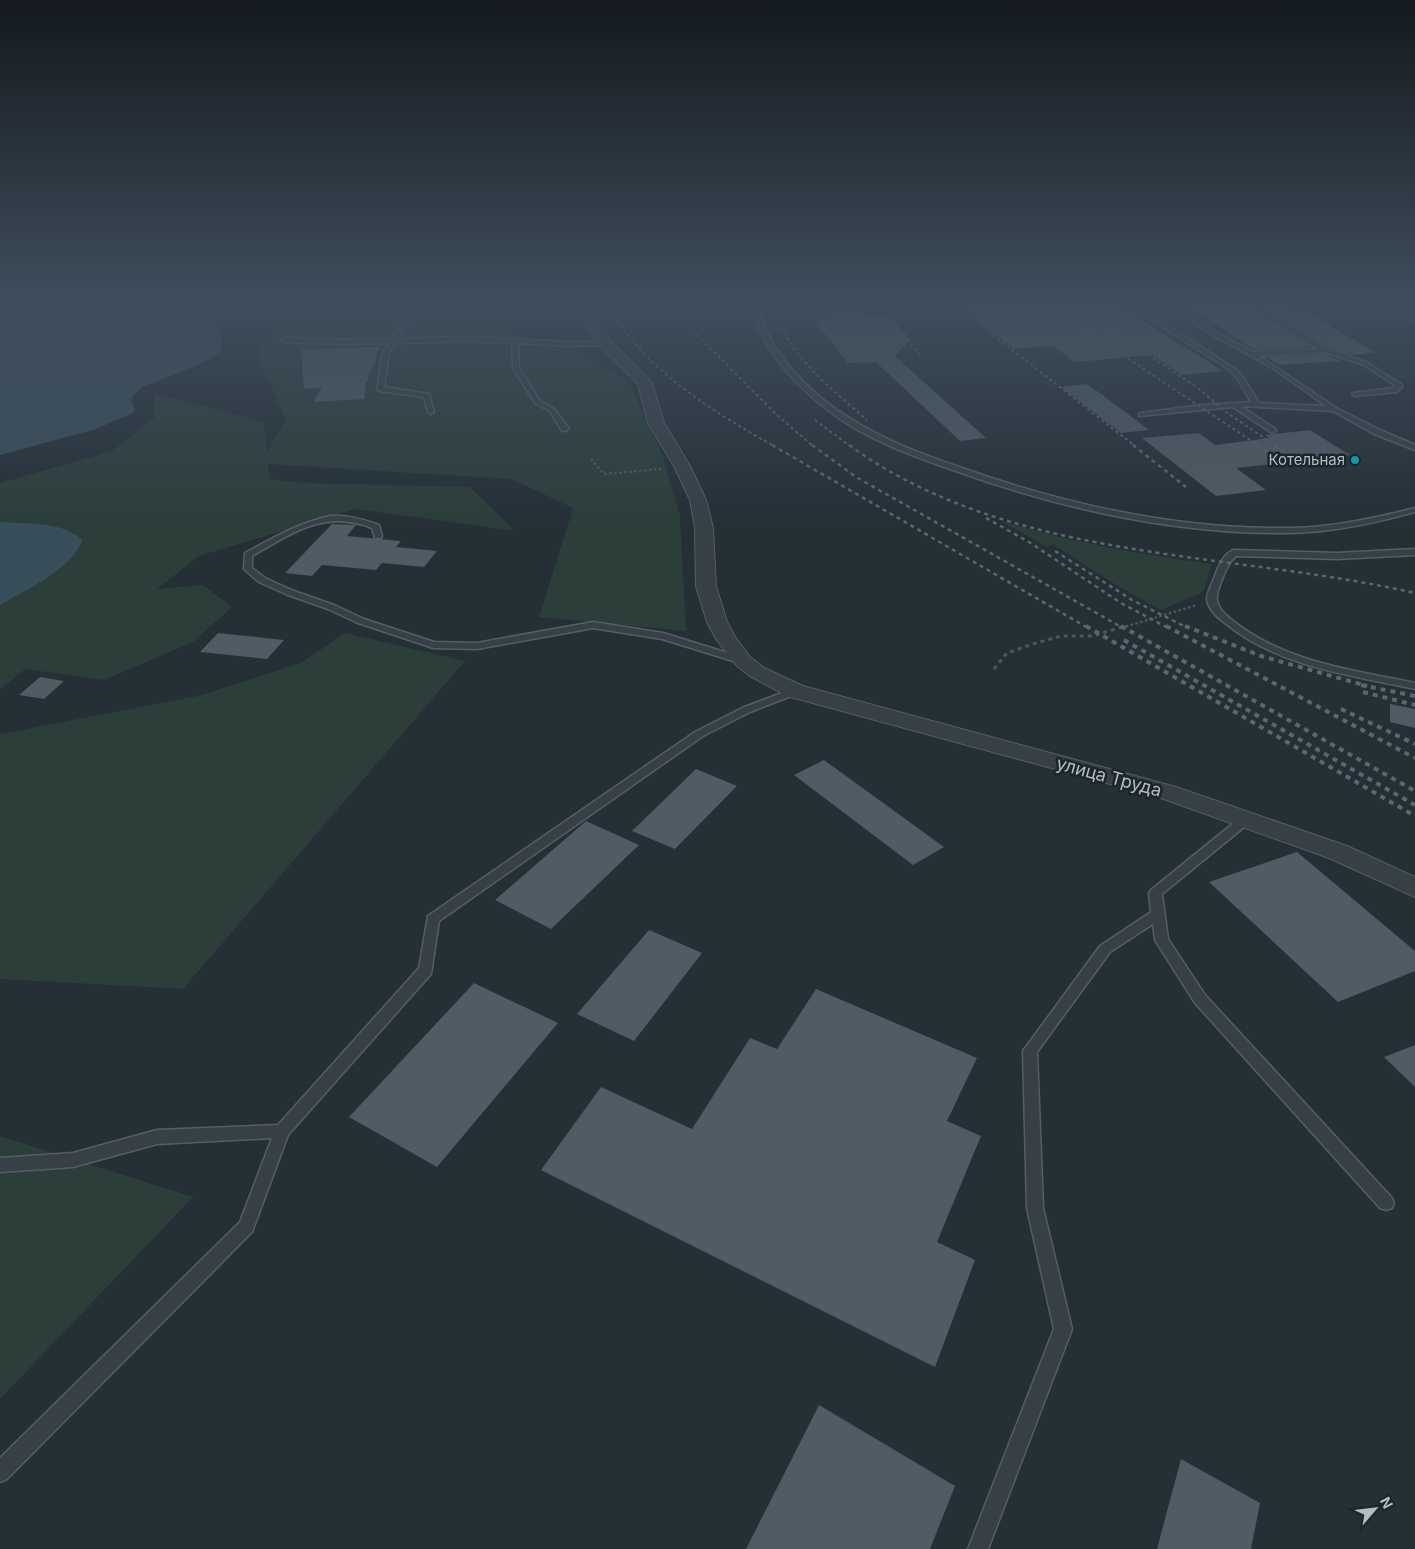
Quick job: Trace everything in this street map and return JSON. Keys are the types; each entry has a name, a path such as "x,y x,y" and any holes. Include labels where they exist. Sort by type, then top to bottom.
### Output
{"street":[{"name":"улица Труда","path":"639,377 645,383 656,423 692,484 702,514 706,586 717,622 726,639 743,661 764,676 795,691 831,699 1167,792 1338,852 1374,867 1415,888"}],"lane":[{"path":"382,377 380,389 426,395 431,412"},
{"path":"522,377 537,402 552,410 565,429"},
{"path":"798,377 846,419 910,452 994,482 1097,508 1168,521 1244,530 1330,528 1415,510"},
{"path":"1241,377 1248,394 1256,404"},
{"path":"1287,377 1334,409 1378,432 1415,448"},
{"path":"1355,394 1396,390 1400,386 1387,377"},
{"path":"1233,404 1272,431"},
{"path":"1141,415 1233,404 1334,409"},
{"path":"378,536 376,527 343,517 324,521 302,527 248,555 248,569 262,580 291,593 360,621 433,645 477,646 593,625 663,636 743,661"},
{"path":"1415,552 1337,556 1234,553 1225,561 1212,601 1219,613 1231,625 1243,634 1276,651 1323,666 1415,686"},
{"path":"0,1472 246,1227 282,1131 426,970 433,919 631,780 677,752 699,734 728,717 754,705 795,691"},
{"path":"1245,820 1155,893 1162,940 1200,999 1386,1203"},
{"path":"978,1549 1063,1329 1035,1208 1030,1051 1105,949 1158,914"},
{"path":"0,1164 73,1160 157,1137 282,1131"}],"path":[{"path":"591,459 604,474 682,466"},
{"path":"994,669 1007,654 1036,643 1061,636 1093,636 1212,601"}],"green space":[{"path":"267,377 622,377 628,381 662,454 680,516 686,631 539,617 573,508 511,479 268,464 270,479 305,483 470,487 515,531 355,509 199,556 157,589 203,585 232,607 193,642 104,680 25,669 0,690 0,605 31,587 75,533 50,526 0,522 0,483 112,451 154,418 154,394 264,422 267,452 286,419"},
{"path":"999,520 1052,535 1105,546 1212,564 1205,588 1199,594 1161,610 1118,586 1054,545 1047,547"},
{"path":"345,633 465,661 183,989 0,979 0,734 198,696 301,663"},
{"path":"0,1136 193,1197 0,1399"}],"water":[{"path":"0,377 167,377 141,388 133,396 131,402 135,408 133,413 96,429 0,455"},
{"path":"0,522 55,526 65,529 82,540 70,560 59,569 0,605"}],"building":[{"path":"303,377 369,377 368,382 366,382 364,399 313,402 322,387 304,389"},
{"path":"892,377 919,377 986,438 960,441"},
{"path":"1087,384 1149,430 1121,433 1061,387"},
{"path":"1310,430 1350,455 1236,468 1266,490 1216,496 1142,438 1199,433 1215,445 1270,438 1265,435"},
{"path":"332,524 356,525 347,536 401,541 396,547 437,551 424,567 382,563 376,570 322,565 312,576 285,573"},
{"path":"218,633 284,640 267,659 200,652"},
{"path":"40,677 64,681 44,699 19,695"},
{"path":"1390,704 1415,709 1415,728 1390,722"},
{"path":"824,760 944,847 913,865 794,775"},
{"path":"696,769 737,786 675,849 632,831"},
{"path":"586,821 639,845 551,929 495,900"},
{"path":"1297,852 1415,951 1415,971 1338,1002 1209,882"},
{"path":"649,930 702,953 634,1041 577,1014"},
{"path":"474,983 558,1023 437,1167 349,1117"},
{"path":"816,989 977,1058 947,1121 981,1136 937,1242 975,1260 935,1367 541,1170 601,1087 692,1129 750,1038 777,1049"},
{"path":"1415,1045 1415,1087 1384,1057"},
{"path":"819,1405 955,1486 930,1549 746,1549"},
{"path":"1181,1459 1260,1503 1251,1549 1157,1549"}],"railway":[{"path":"670,377 703,403 774,446"},
{"path":"739,377 779,417 813,446"},
{"path":"820,377 867,420"},
{"path":"1047,377 1135,446"},
{"path":"1156,377 1259,446"},
{"path":"1182,377 1198,388 1226,412 1276,446"},
{"path":"815,420 850,446"},
{"path":"772,445 1088,628"},
{"path":"812,445 856,477 1123,628"},
{"path":"849,445 912,483 980,512 1050,532 1123,547 1343,579 1415,593"},
{"path":"1133,445 1186,487"},
{"path":"1257,445 1281,461"},
{"path":"1274,445 1294,459"},
{"path":"986,518 1029,542 1121,603 1168,628"},
{"path":"1055,551 1132,600 1188,628"},
{"path":"1086,626 1415,816"},
{"path":"1121,626 1415,791"},
{"path":"1166,626 1415,758"},
{"path":"1185,626 1261,656 1367,686"},
{"path":"1124,640 1415,805"},
{"path":"1361,685 1415,696"},
{"path":"1363,692 1415,705"},
{"path":"1341,709 1415,744"}],"place":[{"name":"Котельная","path":"1355,460"}]}
